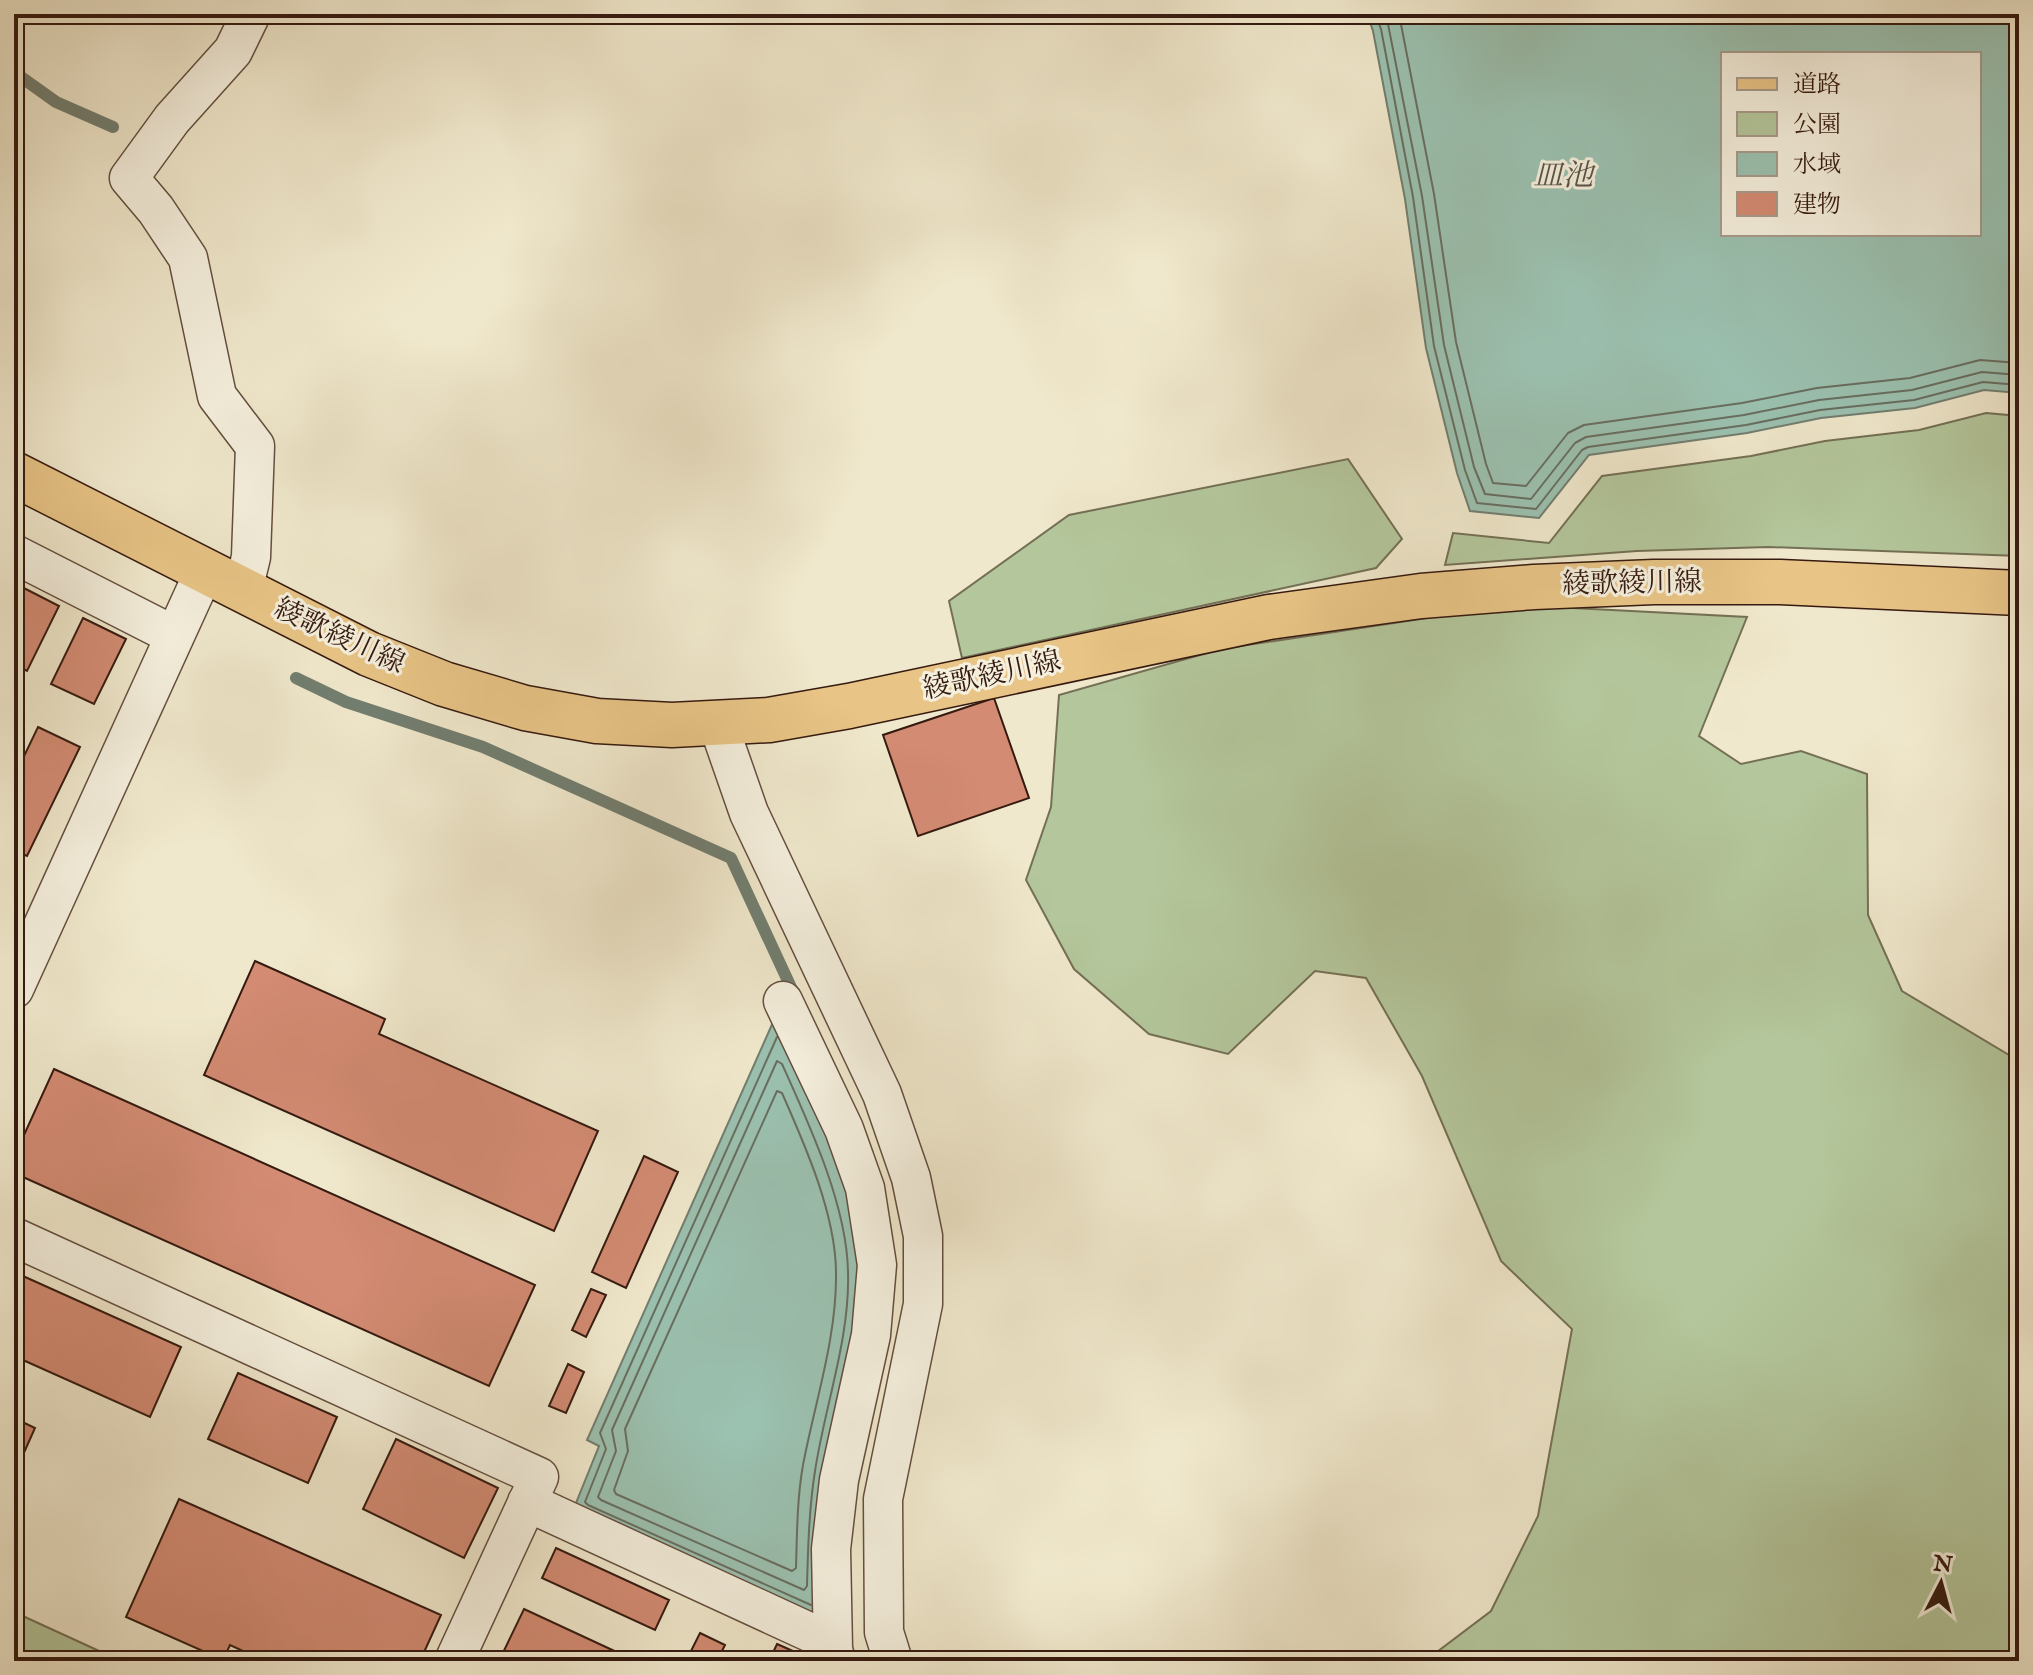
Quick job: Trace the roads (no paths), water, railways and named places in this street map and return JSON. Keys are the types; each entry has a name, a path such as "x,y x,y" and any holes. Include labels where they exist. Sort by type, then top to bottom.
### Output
{"main road":[{"name":"綾歌綾川線","path":"14,474 369,654 444,684 525,708 597,721 672,725 769,720 849,706 1269,617 1421,596 1654,582 1780,582 2019,593"}],"street":[{"path":"243,590 251,557 255,446 217,396 188,258 156,210 129,178 172,119 233,51 251,14"},
{"path":"14,554 175,636"},
{"path":"14,989 204,572"},
{"path":"718,724 749,813 882,1094 911,1178 923,1236 923,1304 883,1499 884,1632 893,1661"},
{"path":"783,1001 844,1129 865,1188 877,1265 871,1335 839,1480 831,1549 834,1655"},
{"path":"14,1237 539,1477 454,1661"},
{"path":"527,1502 820,1637 834,1655"}],"water":[{"name":"皿池","path":"1367,14 2019,14 2019,393 1984,390 1915,408 1821,418 1747,433 1589,455 1539,518 1470,511 1457,473 1426,348 1405,199 1373,31"},
{"path":"778,1011 840,1153 867,1271 825,1619 574,1508 599,1446 587,1440"}],"waterway":[{"path":"14,72 56,102 113,127"},
{"path":"296,678 346,702 483,747 731,858 795,996"}]}
